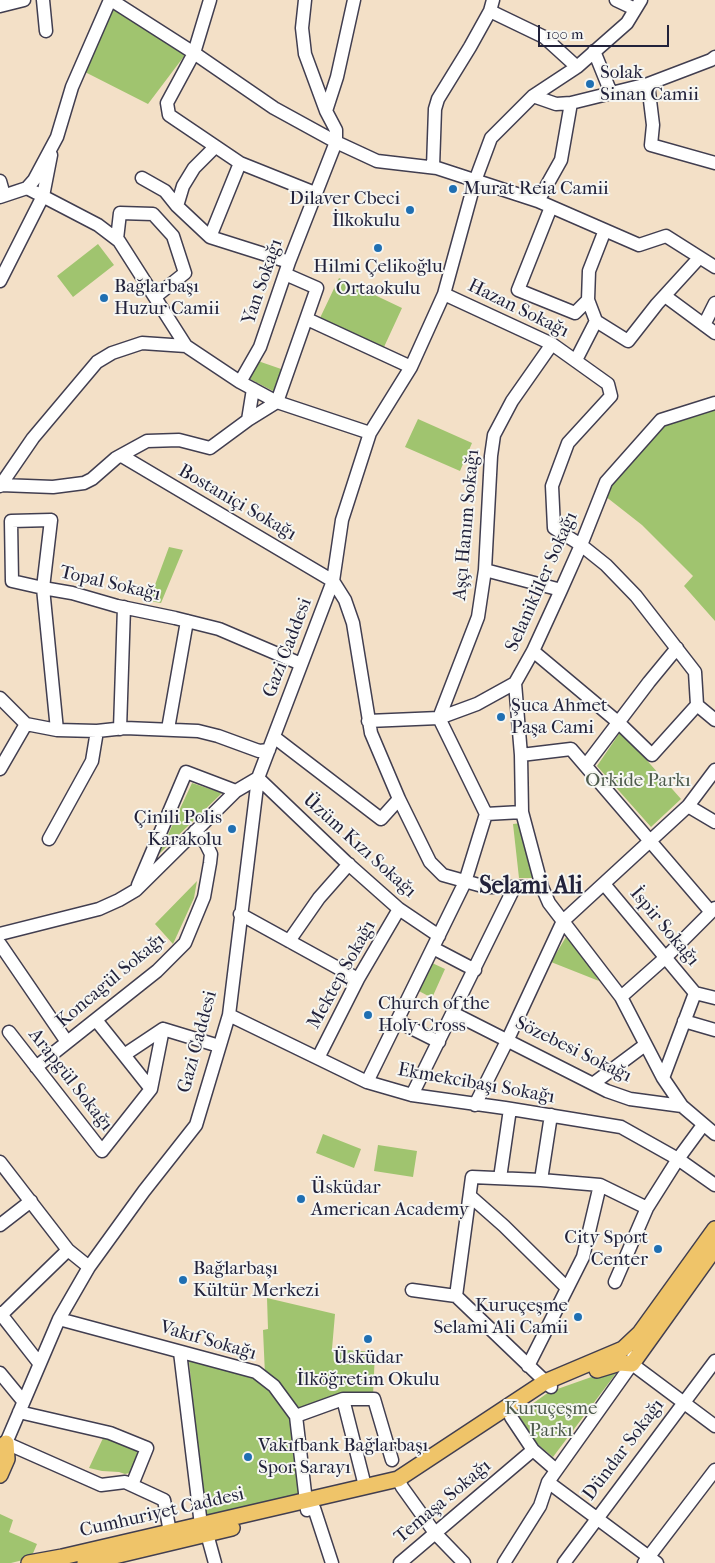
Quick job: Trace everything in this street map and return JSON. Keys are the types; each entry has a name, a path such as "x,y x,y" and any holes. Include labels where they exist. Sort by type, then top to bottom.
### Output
{"main road":[{"name":"Cumhuriyet Caddesi","path":"309,1506 365,1486 400,1483 548,1384 623,1348 640,1333 715,1228"},
{"path":"634,1366 714,1253"},
{"name":"Cumhuriyet Caddesi","path":"85,1563 103,1561 204,1530 400,1483 511,1417 548,1384 620,1363 634,1366"},
{"path":"0,1457 3,1445"},
{"path":"0,1475 7,1458 3,1445"},
{"name":"Cumhuriyet Caddesi","path":"29,1563 170,1532 204,1530"}],"street":[{"path":"0,6 24,0"},
{"path":"44,0 46,31"},
{"path":"0,181 2,196 27,188 34,180 57,137 72,87 110,0 194,53 274,108 336,142 377,161 433,167 538,201 638,245 666,236 715,267"},
{"path":"210,0 194,53 167,103 169,114 215,147 240,162 315,193"},
{"path":"305,0 302,28 305,54 326,111 336,130 336,142"},
{"path":"326,111 337,77 354,0"},
{"path":"616,0 638,5"},
{"path":"433,167 435,109 438,100 491,5 544,37 577,67"},
{"name":"Gazi Caddesi","path":"3,1445 59,1319 89,1267 144,1191 196,1125 229,1015 258,778 333,582 342,520 370,433 411,367 444,294 475,181 491,138 533,96 577,67 627,23 638,5"},
{"path":"594,51 611,93"},
{"path":"533,96 556,104 571,103 648,84 715,57"},
{"path":"648,84 653,125 651,144 715,163"},
{"path":"538,201 561,160 571,103"},
{"name":"Yan Sokağı","path":"240,382 260,347 287,268 336,142"},
{"path":"0,281 44,196 52,147"},
{"path":"177,206 183,186 194,168 215,147"},
{"path":"210,237 240,162"},
{"path":"142,178 166,190 177,206 210,237 287,268 317,288 277,402"},
{"path":"27,188 98,225 117,239 173,323 186,346 240,382 277,402 370,433"},
{"path":"551,207 518,290 575,313 588,300"},
{"path":"117,239 120,212 153,214 173,236 185,273 155,297"},
{"path":"606,230 589,271 588,300 596,321 628,341 699,258"},
{"name":"Hazan Sokağı","path":"444,294 552,344 608,384 610,396 568,444 552,486 554,528 581,545"},
{"path":"665,296 715,333"},
{"path":"704,325 715,304"},
{"path":"306,319 411,367"},
{"path":"576,360 596,321"},
{"path":"0,486 33,438 97,362 112,353 142,343 186,346"},
{"name":"Aşçı Hanım Sokağı","path":"439,718 478,617 485,570 491,456 494,434 512,401 552,344"},
{"path":"248,420 253,390"},
{"name":"Bostaniçi Sokağı","path":"0,486 53,487 84,483 92,479 116,458 147,441 179,440 210,448 248,420 277,402"},
{"name":"Selanikliler Sokağı","path":"515,683 533,651 561,590 606,482 661,420 715,403"},
{"name":"Bostaniçi Sokağı","path":"122,456 333,582"},
{"path":"51,520 44,588 12,581 11,521 51,520"},
{"path":"533,651 619,723 652,755 697,705 695,672 636,596 606,565 581,545"},
{"path":"485,570 561,590"},
{"path":"333,582 345,600 353,623 371,733 399,799 430,862 443,875 486,887 542,887"},
{"name":"Topal Sokağı","path":"57,730 44,588 72,593 219,629 301,664"},
{"path":"120,729 124,607"},
{"path":"168,729 188,621"},
{"path":"586,766 677,648"},
{"path":"368,721 439,718 477,704 515,683 521,755 522,812 542,887 549,903 622,997 663,1078 682,1106 715,1134"},
{"path":"0,698 26,724 57,730 168,729 198,731 259,751 269,750"},
{"path":"697,705 715,720"},
{"path":"367,1082 465,882 486,814 439,718"},
{"path":"0,769 26,724"},
{"path":"49,839 92,761 97,731"},
{"path":"274,737 381,819 399,799"},
{"path":"521,755 571,748 713,910 665,958 622,997"},
{"path":"475,1105 508,1040 563,921 688,806 715,770"},
{"path":"136,890 186,772 236,791"},
{"path":"0,934 99,909 136,890 236,791 258,778"},
{"name":"Üzüm Kızı Sokağı","path":"258,778 399,909 439,936"},
{"path":"688,806 715,822"},
{"path":"486,814 522,812"},
{"name":"Koncagül Sokağı","path":"36,1067 157,971 185,943 204,897 211,854 206,844 195,831"},
{"path":"290,941 319,898 349,864"},
{"name":"İspir Sokağı","path":"604,884 695,993 663,1078"},
{"path":"412,1096 514,888"},
{"name":"Mektep Sokağı","path":"318,1058 358,979 399,909"},
{"path":"240,914 358,979"},
{"path":"0,944 67,1042"},
{"path":"433,948 475,970"},
{"path":"695,993 715,998"},
{"name":"Sözebesi Sokağı","path":"453,1013 607,1091 630,1099 682,1106"},
{"name":"Ekmekcibaşı Sokağı","path":"229,1015 367,1082 412,1096 551,1115 621,1127 678,1159 715,1185"},
{"path":"96,1020 151,1089"},
{"path":"397,1021 439,1042"},
{"path":"684,1021 715,1030"},
{"path":"124,1055 163,1029"},
{"path":"163,1029 219,1046"},
{"path":"151,1089 163,1029"},
{"name":"Arapgül Sokağı","path":"9,1032 102,1151 151,1089"},
{"path":"594,1083 645,1045"},
{"path":"500,1178 510,1109"},
{"path":"541,1180 551,1115"},
{"path":"615,1282 647,1208 678,1159 703,1125"},
{"path":"0,1162 68,1250 89,1267"},
{"path":"456,1296 472,1177 600,1185 647,1208"},
{"path":"528,1366 583,1257 600,1185"},
{"path":"470,1196 504,1226 567,1288"},
{"path":"0,1225 31,1201"},
{"path":"39,1363 0,1315 68,1250"},
{"path":"412,1290 456,1296 548,1384"},
{"name":"Vakıf Sokağı","path":"59,1319 256,1372 274,1386 296,1416 309,1506 332,1563"},
{"path":"504,1563 540,1506 548,1482 634,1366 640,1333"},
{"path":"180,1352 204,1530 215,1563"},
{"name":"Dündar Sokağı","path":"564,1563 715,1361"},
{"path":"634,1366 715,1426"},
{"path":"0,1373 21,1407 110,1433 147,1448 132,1485"},
{"path":"296,1416 343,1399 374,1399 392,1460"},
{"path":"343,1399 365,1486"},
{"path":"511,1417 534,1450 556,1470"},
{"path":"3,1445 101,1485 125,1482 164,1500 170,1532"},
{"name":"Temaşa Sokağı","path":"400,1563 534,1450"},
{"path":"548,1482 650,1561 715,1470"},
{"path":"400,1483 435,1533 464,1563"}],"green space":[{"path":"115,6 185,55 148,104 83,71"},
{"path":"98,244 114,265 73,297 57,276"},
{"path":"339,278 402,308 384,347 320,318"},
{"path":"258,361 284,370 277,389 273,391 250,379"},
{"path":"715,406 715,621 684,586 693,576 642,525 605,496 610,485 662,423"},
{"path":"418,419 472,443 460,471 405,447"},
{"path":"169,547 183,550 161,603 149,601"},
{"name":"Orkide Parkı","path":"621,731 681,799 651,827 597,766"},
{"path":"192,783 222,793 159,854"},
{"path":"522,823 537,878 519,878 513,824"},
{"path":"197,881 194,898 173,944 155,924"},
{"path":"566,937 576,947 599,981 551,962"},
{"path":"430,962 445,969 432,998 417,990"},
{"path":"323,1134 361,1149 354,1168 316,1153"},
{"path":"378,1145 417,1151 413,1177 374,1171"},
{"path":"267,1298 335,1314 332,1349 375,1352 373,1396 297,1414 265,1375 263,1330 268,1329"},
{"name":"Vakıfbank Bağlarbaşı Spor Sarayı","path":"189,1361 254,1376 272,1389 291,1416 302,1498 205,1520"},
{"name":"Kuruçeşme Parkı","path":"614,1369 617,1372 553,1457 535,1442 518,1414 549,1392"},
{"path":"104,1436 138,1451 140,1455 133,1472 125,1474 89,1468"},
{"path":"0,1514 13,1520 9,1532 37,1544 31,1558 11,1563 0,1563"}],"place":[{"name":"Solak Sinan Camii","path":"590,84"},
{"name":"Murat Reia Camii","path":"453,189"},
{"name":"Dilaver Cbeci İlkokulu","path":"410,210"},
{"name":"Hilmi Çelikoğlu Ortaokulu","path":"378,248"},
{"name":"Bağlarbaşı Huzur Camii","path":"104,298"},
{"name":"Şuca Ahmet Paşa Cami","path":"501,717"},
{"name":"Çinili Polis Karakolu","path":"232,829"},
{"name":"Church of the Holy Cross","path":"368,1015"},
{"name":"Üsküdar American Academy","path":"301,1199"},
{"name":"City Sport Center","path":"658,1249"},
{"name":"Bağlarbaşı Kültür Merkezi","path":"183,1280"},
{"name":"Kuruçeşme Selami Ali Camii","path":"578,1317"},
{"name":"Üsküdar İlköğretim Okulu","path":"368,1339"},
{"name":"Vakıfbank Bağlarbaşı Spor Sarayı","path":"248,1457"}],"district":[{"name":"Selami Ali","path":"531,887"}]}
